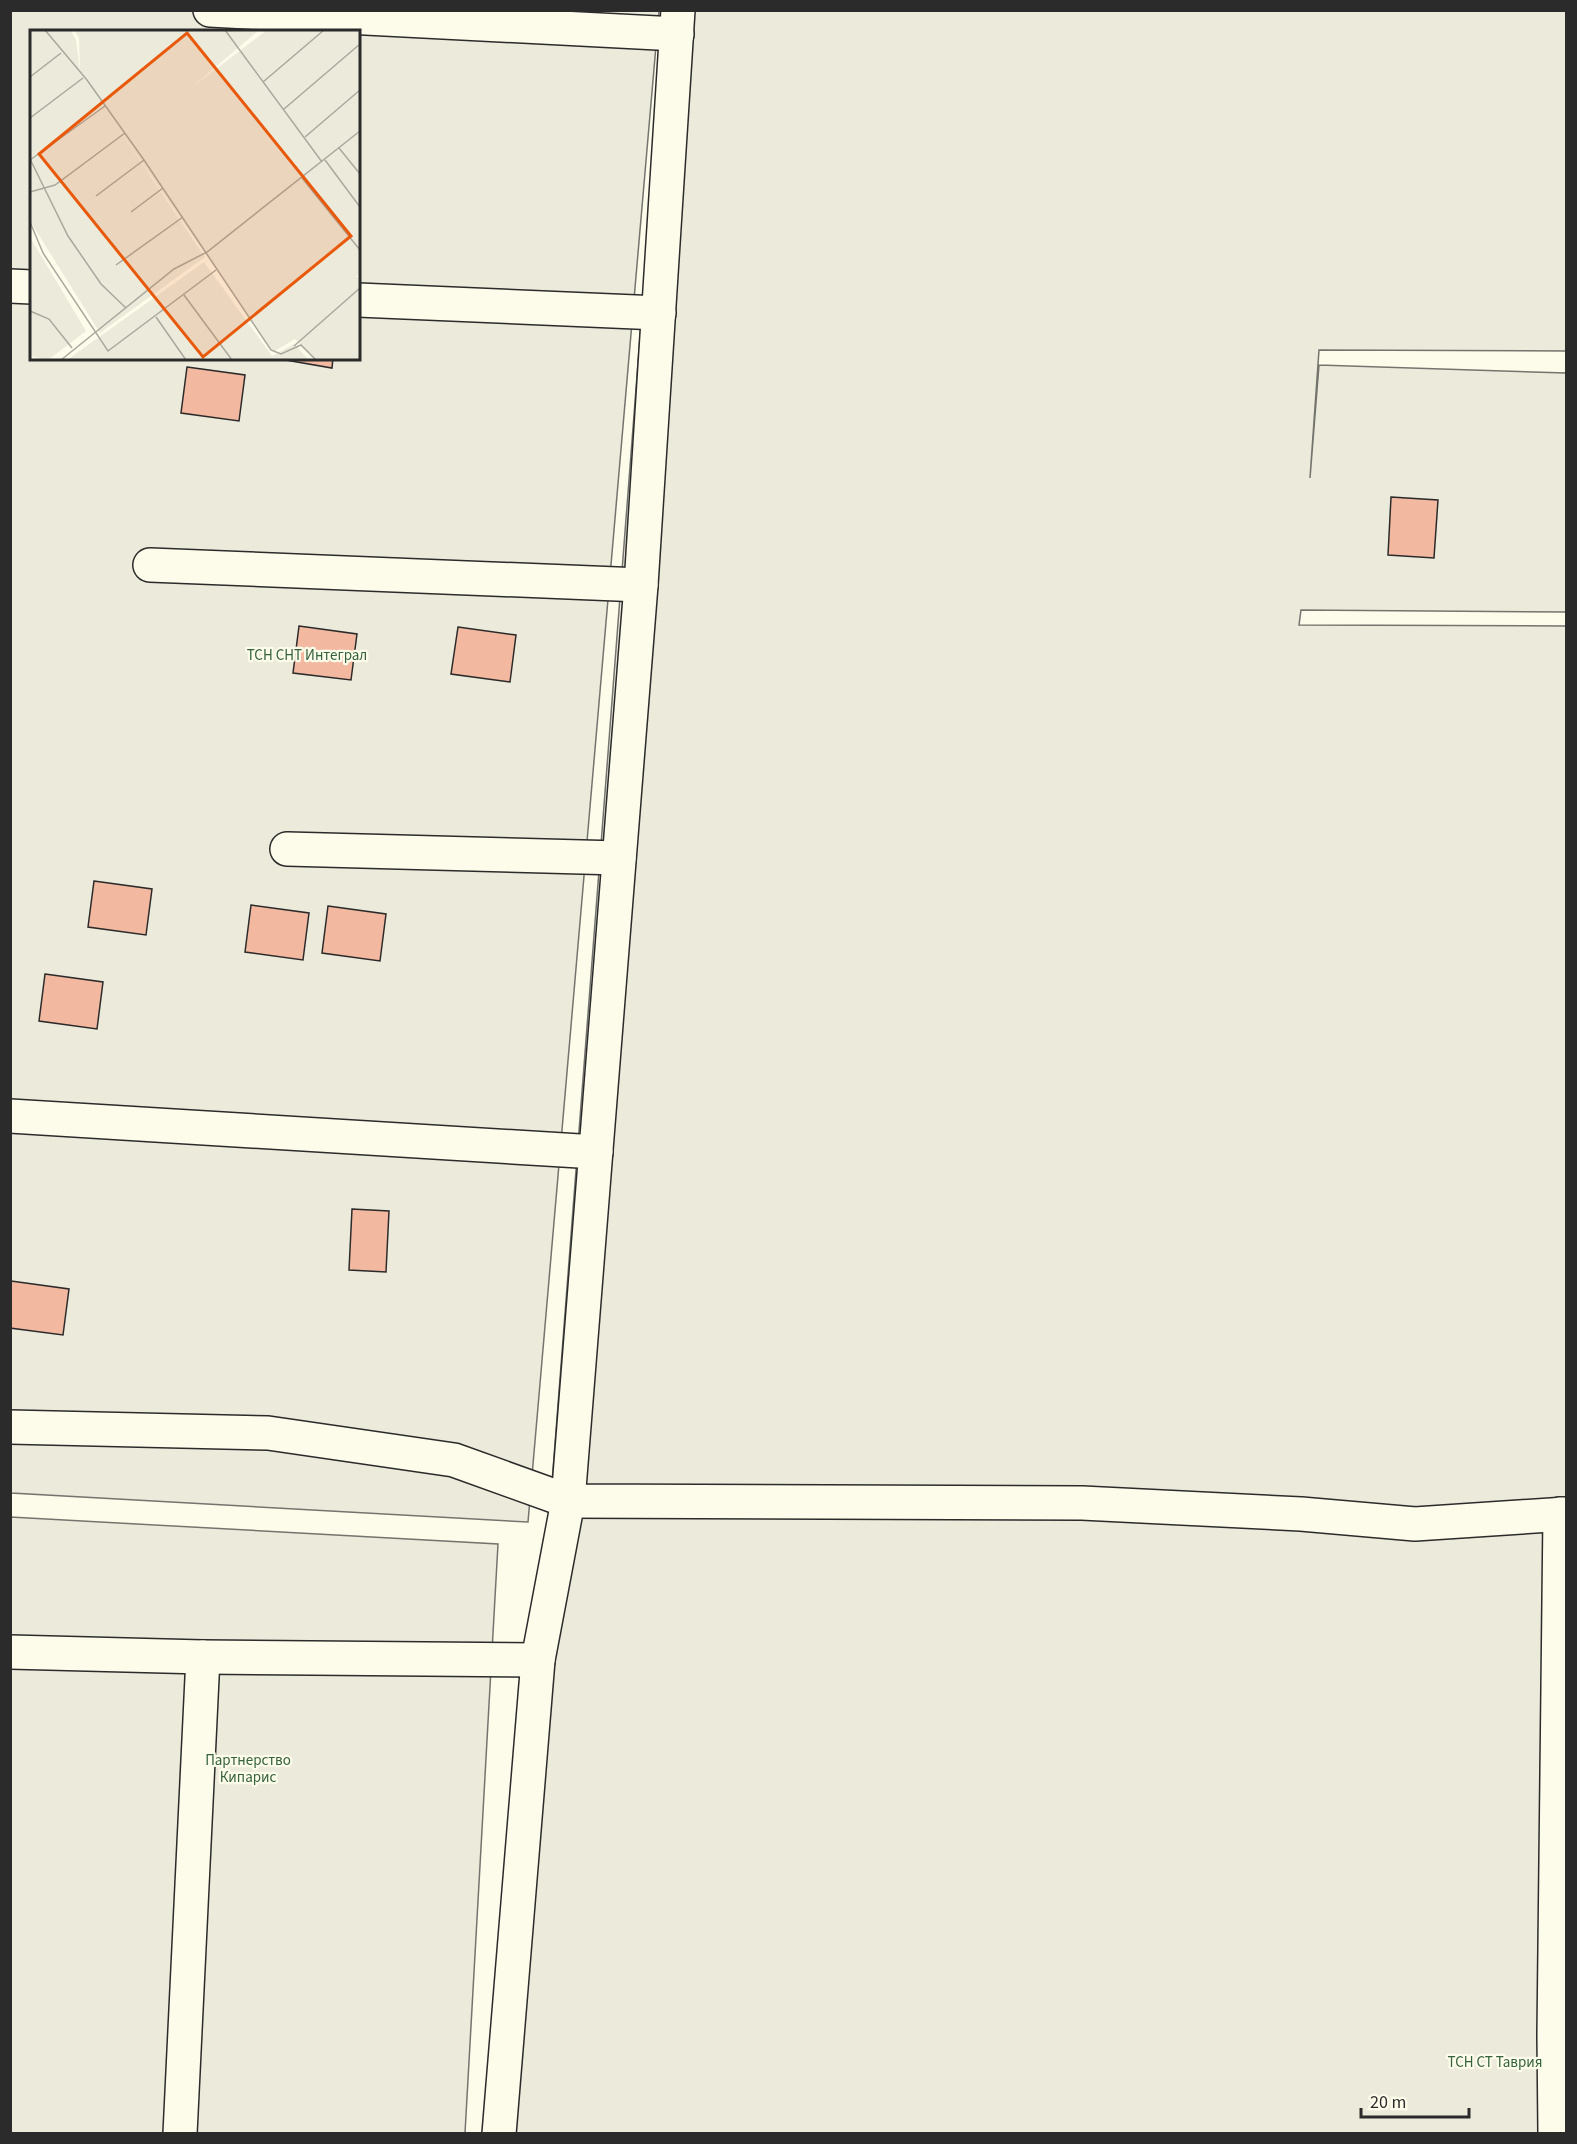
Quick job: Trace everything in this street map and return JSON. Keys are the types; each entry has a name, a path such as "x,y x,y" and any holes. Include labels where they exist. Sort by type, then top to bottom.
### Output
{"street":[{"path":"210,10 677,22 641,585 568,1500 538,1660 499,2133"},
{"path":"10,286 30,286"},
{"path":"360,300 659,313"},
{"path":"150,565 641,585"},
{"path":"287,849 620,858"},
{"path":"10,1116 596,1152"},
{"path":"10,1427 268,1433 454,1460 568,1500 1082,1503 1301,1514 1415,1524 1563,1514 1554,2035 1555,2133"},
{"path":"10,1652 203,1657 538,1660"},
{"path":"180,2133 203,1657"}],"green space":[{"name":"ТСН СНТ Интеграл","path":"10,11 659,11 528,1522 11,1493"},
{"name":"ТСН СТ Таврия","path":"665,11 1566,11 1566,351 1319,350 1310,478 1319,365 1566,373 1566,612 1301,610 1299,625 1566,626 1566,2133 502,2134"},
{"name":"Партнерство Кипарис","path":"10,1517 498,1544 465,2133 11,2133"}],"building":[{"path":"286,360 333,360 332,368"},
{"path":"187,367 245,375 239,421 181,413"},
{"path":"1391,497 1438,500 1434,558 1388,555"},
{"path":"299,626 357,634 351,680 293,673"},
{"path":"458,627 516,635 510,682 451,674"},
{"path":"94,881 152,889 146,935 88,927"},
{"path":"251,905 309,913 303,960 245,952"},
{"path":"328,906 386,914 380,961 322,953"},
{"path":"45,974 103,982 97,1029 39,1021"},
{"path":"352,1209 389,1211 386,1272 349,1270"},
{"path":"11,1281 69,1289 63,1335 10,1328"}]}
